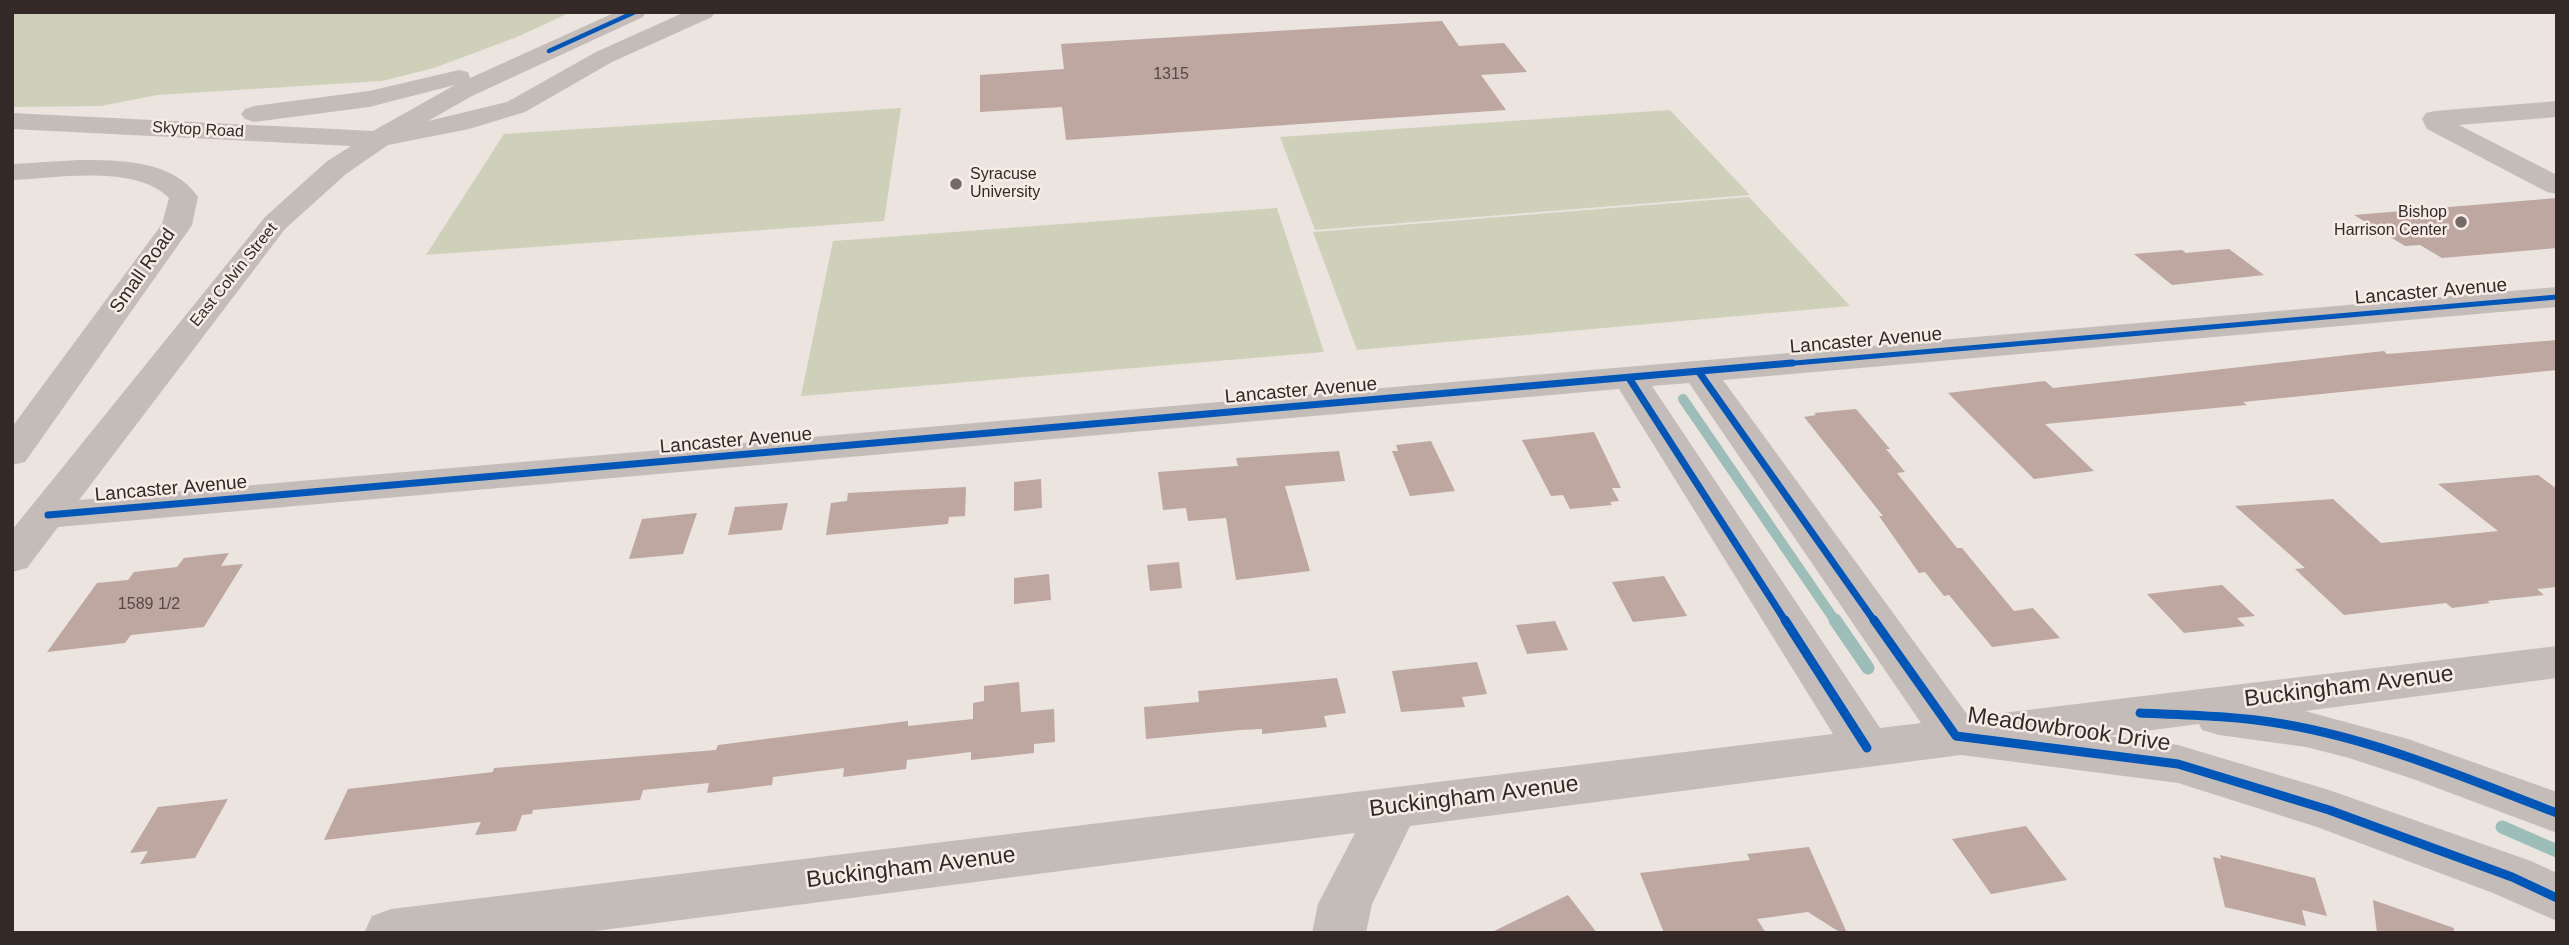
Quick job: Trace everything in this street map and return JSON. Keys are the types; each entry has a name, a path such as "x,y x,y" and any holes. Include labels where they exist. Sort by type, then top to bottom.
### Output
{"street":[{"name":"East Colvin Street","path":"12,558 275,223 336,168 377,139 463,91 635,12"},
{"path":"377,139 469,121 516,107 604,57 704,12"},
{"path":"68,123 229,116 318,107 431,85 549,51"},
{"path":"2557,109 2435,118 2436,122 2479,148 2557,187"},
{"name":"Skytop Road","path":"14,121 377,139"},
{"name":"Small Road","path":"12,172 120,170 147,173 177,186 184,197 177,225 12,454"},
{"name":"Lancaster Avenue","path":"48,515 2557,297"},
{"name":"Meadowbrook Drive","path":"1699,372 1956,736 2178,765 2329,810 2512,877 2557,898"},
{"path":"1629,378 1867,748"},
{"name":"Buckingham Avenue","path":"391,933 2557,662"},
{"name":"Meadowbrook Drive","path":"2140,713 2245,719 2304,729 2413,760 2557,813"},
{"path":"1339,933 1345,904 1394,807"}],"green space":[{"path":"12,12 571,12 517,37 434,68 382,81 157,95 101,106 12,107"},
{"path":"901,108 884,221 426,255 504,134"},
{"path":"1670,110 1750,195 1315,230 1280,137"},
{"path":"1749,197 1850,306 1357,350 1313,232"},
{"path":"1277,208 1324,352 801,396 833,241"}],"building":[{"path":"1442,21 1459,46 1504,43 1527,72 1481,75 1506,110 1066,140 1062,107 980,112 980,75 1064,69 1061,44"},
{"name":"Bishop Harrison Center","path":"2557,198 2557,248 2442,258 2420,245 2405,246 2354,215"},
{"path":"2229,249 2264,275 2172,285 2134,254 2182,250 2186,253"},
{"path":"2557,340 2557,370 2243,402 2247,405 2045,424 2094,471 2034,479 1948,393 2045,381 2053,388 2384,351 2387,354"},
{"path":"1856,409 1890,449 1886,449 1905,472 1897,473 1957,548 1962,548 2014,611 2033,608 2060,638 1992,647 1949,595 1944,596 1925,572 1919,573 1879,516 1883,516 1804,417 1816,415 1814,413"},
{"path":"1594,432 1621,488 1612,488 1619,501 1610,502 1612,505 1570,509 1563,495 1551,496 1522,440"},
{"path":"1431,441 1455,491 1410,496 1392,451 1398,451 1396,445"},
{"path":"1339,451 1345,481 1285,486 1310,571 1236,580 1226,518 1188,521 1186,508 1163,510 1158,472 1238,466 1236,458"},
{"path":"2538,475 2557,489 2557,587 2537,589 2544,595 2452,608 2446,603 2344,615 2295,569 2305,568 2235,506 2333,499 2381,543 2498,531 2438,484"},
{"path":"1041,479 1042,508 1014,511 1014,482"},
{"path":"966,487 965,516 949,517 948,524 826,535 831,503 847,501 848,493"},
{"path":"788,503 782,530 728,535 735,507"},
{"path":"697,513 683,554 629,559 642,519"},
{"path":"229,553 221,566 243,564 204,627 131,635 125,643 47,652 97,583 128,580 134,572 177,567 184,558"},
{"path":"1179,562 1182,588 1150,591 1147,565"},
{"path":"1049,574 1051,600 1014,604 1014,578"},
{"path":"1664,576 1687,616 1633,622 1612,582"},
{"path":"2222,585 2255,616 2237,618 2245,626 2184,633 2147,594"},
{"path":"1555,621 1568,650 1527,654 1516,625"},
{"path":"1477,662 1487,694 1462,697 1465,707 1401,712 1392,671"},
{"path":"1337,678 1346,713 1324,716 1327,727 1262,734 1262,729 1240,730 1146,739 1144,707 1199,702 1198,691"},
{"path":"1019,682 1021,712 1054,709 1055,742 1034,744 1034,753 971,760 971,752 907,760 906,769 843,777 844,768 773,777 772,785 707,793 709,783 643,790 640,800 533,810 532,814 522,815 516,831 475,835 481,822 324,840 348,789 493,772 494,768 716,750 718,745 908,721 908,726 973,719 973,703 984,701 984,686"},
{"path":"228,799 195,858 140,864 148,851 130,853 158,807"},
{"path":"2026,826 2067,880 1991,894 1952,839"},
{"path":"1809,847 1847,933 1841,933 1808,912 1757,919 1766,933 1664,933 1640,873 1750,860 1747,854"},
{"path":"2220,855 2315,878 2327,916 2302,910 2306,926 2225,907 2213,857 2221,859"},
{"path":"1568,895 1597,933 1490,933"},
{"path":"2373,900 2454,928 2454,933 2377,933"}],"waterway":[{"path":"1683,399 1836,622"},
{"path":"1835,620 1868,668"},
{"path":"2502,827 2557,851"}],"cycle path":[{"path":"549,51 635,12"},
{"path":"48,515 2557,297"},
{"path":"1699,372 1956,736 2178,764 2329,810 2512,877 2557,898"},
{"path":"1629,378 1867,748"},
{"path":"2140,713 2243,719 2304,728 2400,756 2557,813"}],"place":[{"name":"Syracuse University","path":"956,184"},
{"name":"Bishop Harrison Center","path":"2461,222"}]}
